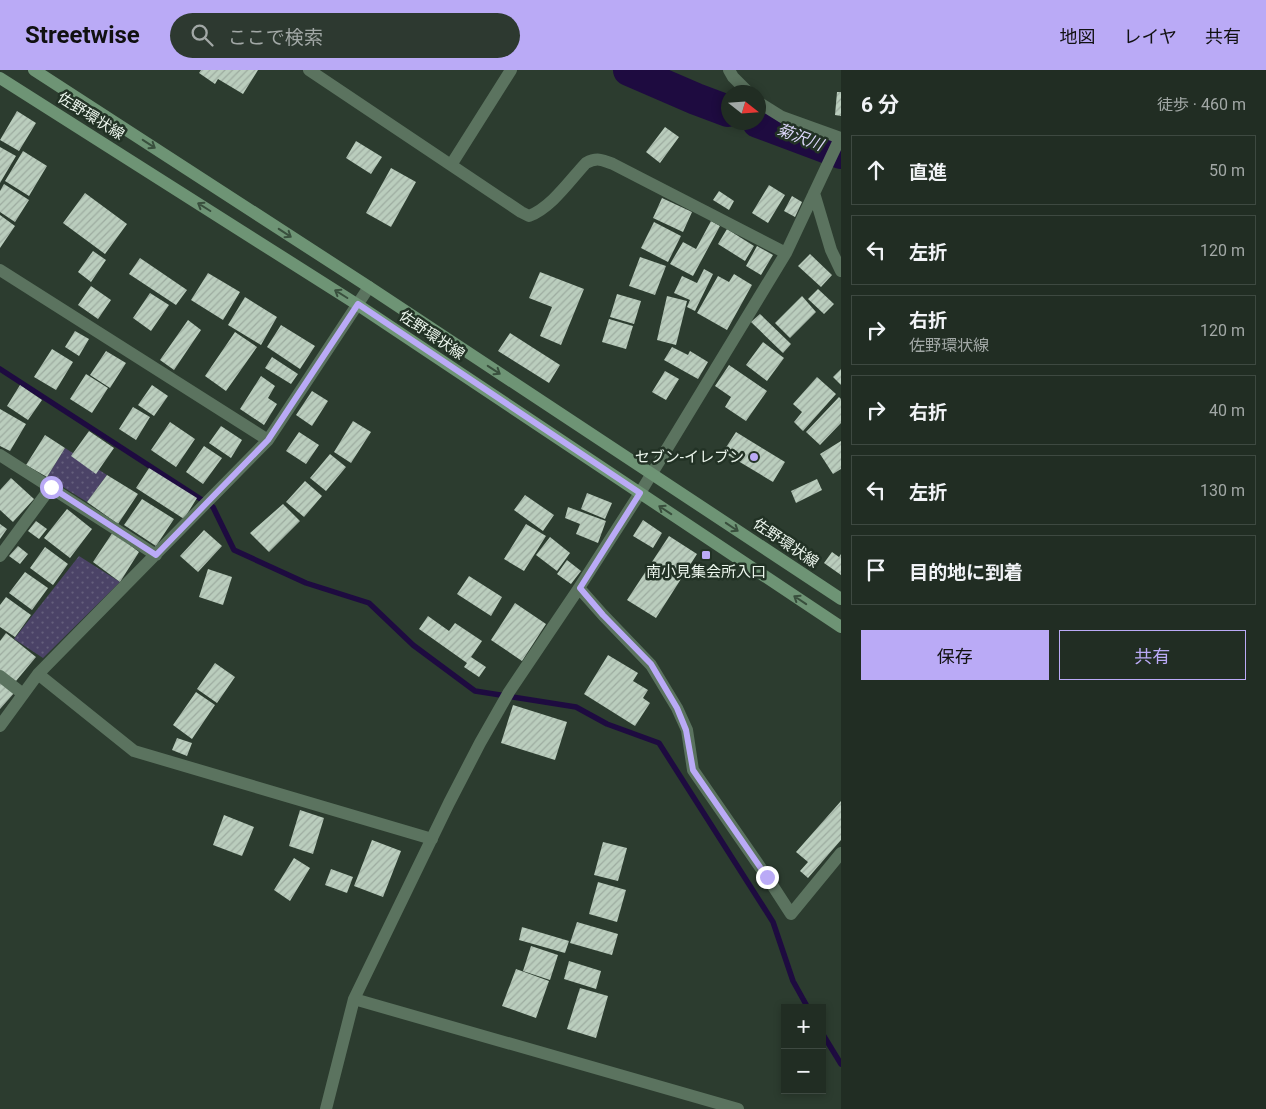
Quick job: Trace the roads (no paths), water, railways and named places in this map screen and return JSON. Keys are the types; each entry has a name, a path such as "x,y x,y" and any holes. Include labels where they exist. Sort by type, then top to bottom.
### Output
{"main road":[{"name":"佐野環状線","path":"34,70 369,287 841,599"},
{"name":"佐野環状線","path":"2,77 358,304 841,628"}],"street":[{"path":"309,70 529,216 551,201 586,163 592,159 602,160 614,164 786,253"},
{"path":"451,165 511,70"},
{"path":"729,70 741,85"},
{"path":"326,1109 354,999 480,743 509,692 580,588 640,493 786,253 840,138 782,117 766,107"},
{"path":"814,193 831,250 841,271"},
{"path":"0,270 268,440"},
{"path":"0,726 38,674 268,440 369,287"},
{"path":"0,455 156,555"},
{"path":"0,556 51,487"},
{"path":"580,588 603,615 651,664 677,708 686,730 693,770 791,914 841,853"},
{"path":"38,674 134,751 432,839"},
{"path":"0,676 23,694"},
{"path":"354,999 738,1109"}],"waterway":[{"name":"菊沢川","path":"629,70 721,108"},
{"name":"菊沢川","path":"766,125 841,153"},
{"path":"0,369 213,507 234,550 306,583 369,603 413,645 475,691 576,707 607,724 659,743 773,922 793,981 806,1004"},
{"path":"826,1040 841,1064"}],"place":[{"name":"セブン-イレブン","path":"754,457"},
{"name":"南小見集会所入口","path":"706,555"}]}
